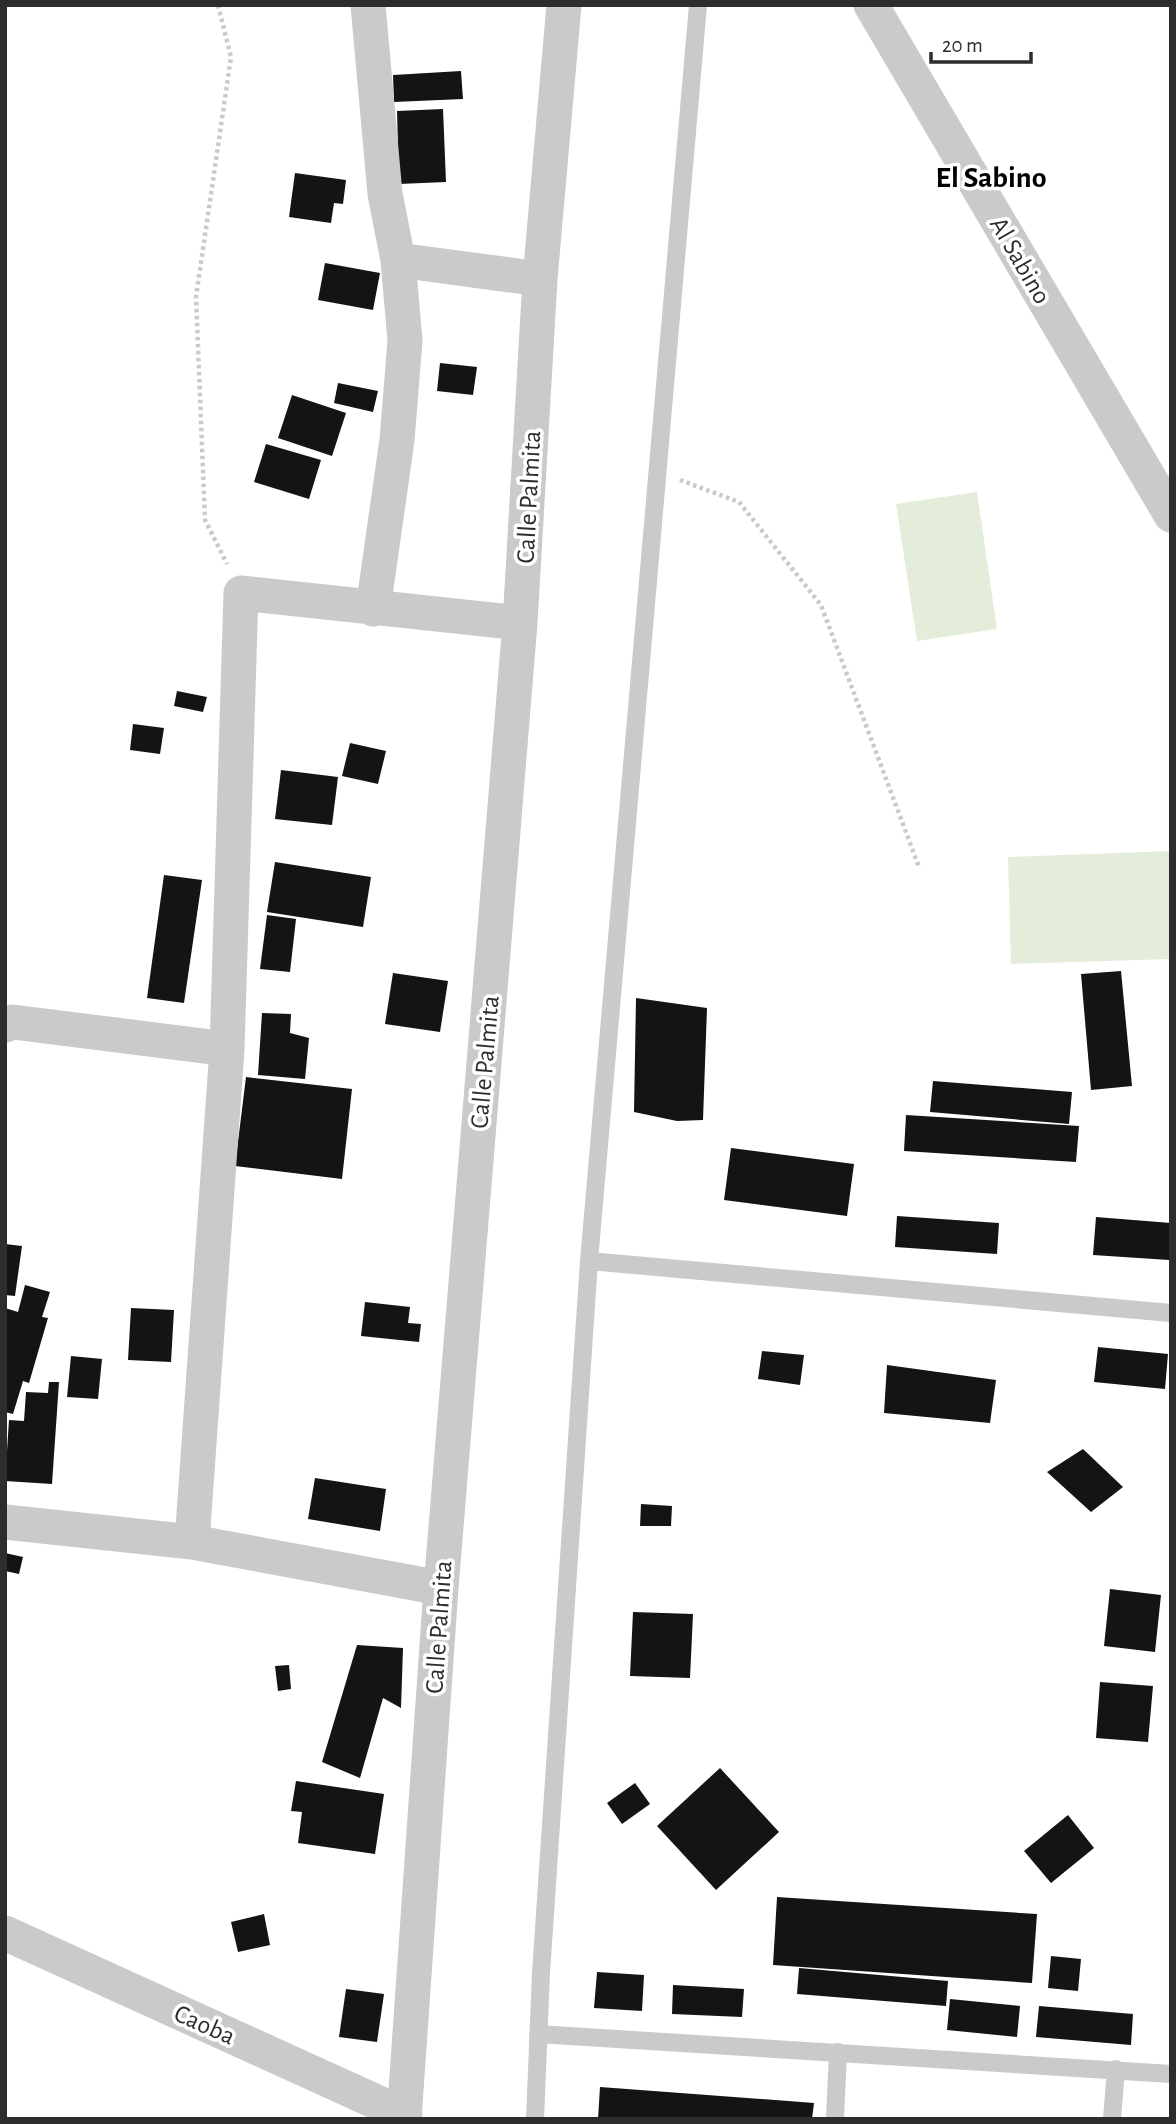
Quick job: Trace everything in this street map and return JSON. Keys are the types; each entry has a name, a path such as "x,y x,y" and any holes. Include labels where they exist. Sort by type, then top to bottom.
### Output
{"street":[{"path":"368,5 385,194 398,260 405,341 397,440 373,608"},
{"name":"Calle Palmita","path":"405,2117 440,1588 520,623 540,279 564,5"},
{"name":"Al Sabino","path":"871,5 1171,515"},
{"path":"398,260 540,279"},
{"path":"192,1542 227,1049 241,593 520,623"},
{"path":"5,1025 13,1022 227,1049"},
{"path":"5,1522 192,1542 440,1588"},
{"name":"Caoba","path":"5,1933 405,2117"}],"lane":[{"path":"535,2119 538,2034 589,1261 698,5"},
{"path":"589,1261 1171,1313"},
{"path":"538,2034 1171,2074"},
{"path":"835,2119 838,2052"},
{"path":"1112,2119 1116,2069"}],"path":[{"path":"218,5 231,57 197,311 205,520 241,593"},
{"path":"657,470 739,502 821,605 919,867"}],"green space":[{"path":"977,492 997,629 917,641 896,504"},
{"path":"1171,851 1171,959 1011,964 1008,857"}],"building":[{"path":"461,71 463,99 394,102 393,75"},
{"path":"443,109 446,182 399,184 397,111"},
{"path":"295,173 346,180 343,204 334,203 331,223 289,217"},
{"path":"325,263 380,273 373,310 318,300"},
{"path":"440,363 477,367 473,395 437,391"},
{"path":"338,383 378,391 373,412 334,403"},
{"path":"292,395 346,413 332,456 278,438"},
{"path":"266,444 321,460 309,499 254,482"},
{"path":"177,691 207,697 203,712 174,706"},
{"path":"133,724 164,728 160,754 130,750"},
{"path":"350,743 386,751 378,784 342,776"},
{"path":"281,770 338,777 332,825 275,819"},
{"path":"275,862 371,877 363,927 267,912"},
{"path":"164,875 202,880 184,1003 147,998"},
{"path":"267,915 296,919 290,972 260,969"},
{"path":"1121,971 1132,1086 1091,1090 1081,974"},
{"path":"393,973 448,981 440,1032 385,1024"},
{"path":"636,998 707,1008 703,1120 677,1121 634,1112"},
{"path":"262,1013 291,1014 290,1033 309,1038 305,1079 258,1075"},
{"path":"246,1077 352,1089 342,1179 235,1166"},
{"path":"933,1081 1072,1092 1069,1124 930,1112"},
{"path":"906,1115 1079,1126 1076,1162 904,1151"},
{"path":"731,1148 854,1164 847,1216 724,1200"},
{"path":"897,1216 999,1223 997,1254 895,1247"},
{"path":"1096,1217 1171,1223 1169,1260 1093,1255"},
{"path":"5,1244 22,1246 15,1296 5,1295"},
{"path":"25,1285 50,1292 42,1317 48,1318 29,1383 23,1381 13,1414 5,1412 5,1308 18,1312"},
{"path":"365,1302 410,1307 408,1323 421,1324 419,1342 361,1336"},
{"path":"131,1308 174,1310 171,1362 128,1360"},
{"path":"1098,1347 1168,1354 1165,1389 1094,1382"},
{"path":"762,1351 804,1355 800,1385 758,1379"},
{"path":"71,1356 102,1359 98,1399 67,1397"},
{"path":"887,1365 996,1380 990,1423 884,1413"},
{"path":"49,1382 59,1382 52,1484 5,1481 9,1420 24,1421 26,1392 48,1393"},
{"path":"1083,1449 1123,1487 1091,1512 1047,1472"},
{"path":"315,1478 386,1489 380,1531 308,1519"},
{"path":"641,1504 672,1506 671,1526 640,1526"},
{"path":"5,1553 23,1557 19,1574 5,1571"},
{"path":"1110,1589 1161,1595 1155,1652 1104,1646"},
{"path":"633,1612 693,1614 690,1678 630,1676"},
{"path":"357,1645 403,1648 401,1708 383,1698 360,1778 322,1762"},
{"path":"289,1665 291,1689 278,1691 275,1666"},
{"path":"1100,1682 1153,1686 1148,1742 1096,1738"},
{"path":"720,1768 779,1832 716,1890 657,1826"},
{"path":"296,1781 384,1794 375,1854 298,1843 302,1812 291,1811"},
{"path":"635,1783 650,1804 622,1824 607,1803"},
{"path":"1068,1815 1094,1848 1051,1883 1024,1851"},
{"path":"777,1897 1037,1914 1032,1983 773,1965"},
{"path":"264,1914 270,1945 238,1952 231,1922"},
{"path":"1051,1956 1081,1959 1078,1991 1048,1988"},
{"path":"799,1968 948,1981 946,2006 797,1994"},
{"path":"597,1972 644,1975 642,2011 594,2008"},
{"path":"673,1985 744,1989 742,2017 672,2014"},
{"path":"346,1989 384,1994 377,2042 339,2037"},
{"path":"950,1999 1020,2006 1017,2037 947,2030"},
{"path":"1039,2006 1133,2014 1131,2045 1036,2037"},
{"path":"600,2087 814,2103 812,2119 598,2119"}],"district":[{"name":"El Sabino","path":"991,177"}]}
